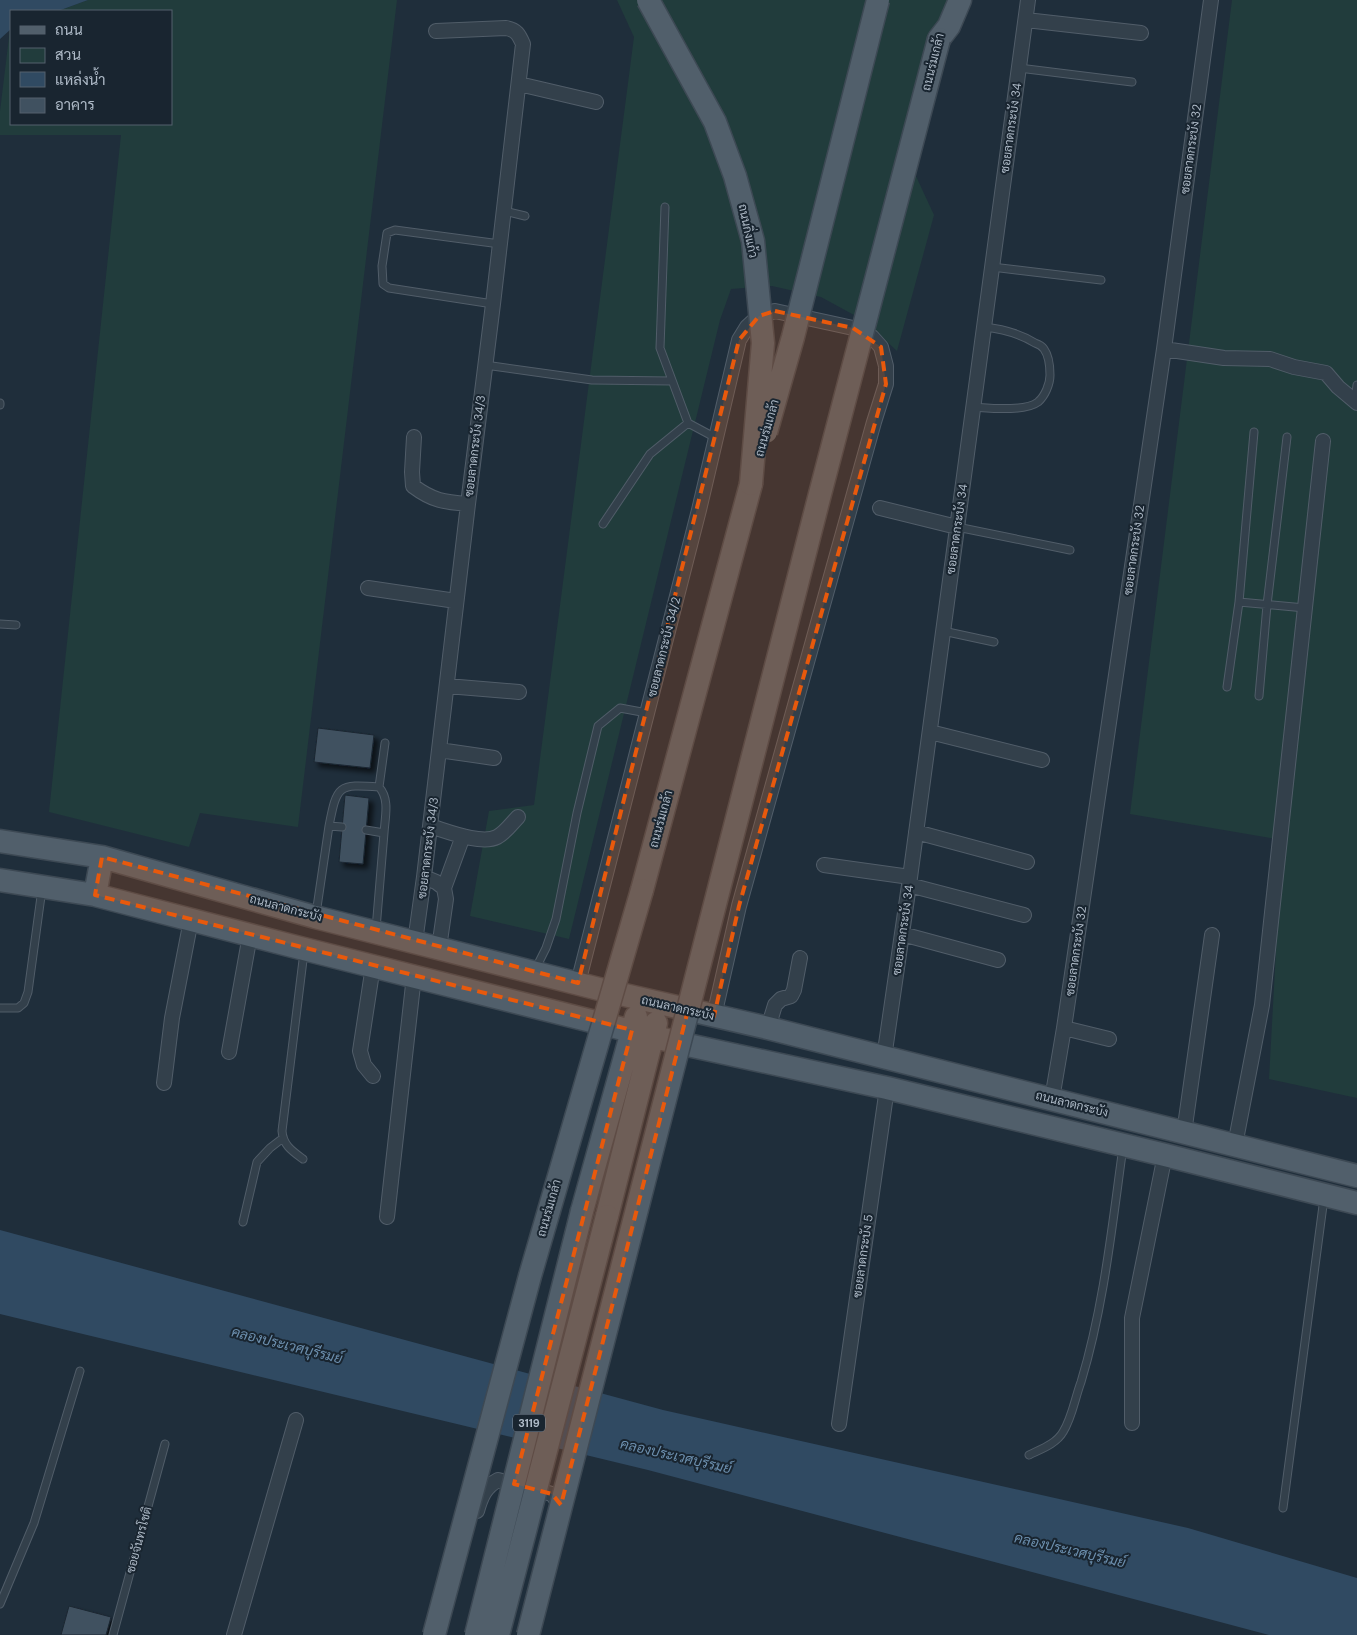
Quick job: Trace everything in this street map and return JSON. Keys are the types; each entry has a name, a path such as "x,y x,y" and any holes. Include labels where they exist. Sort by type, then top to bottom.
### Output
{"main road":[{"name":"ถนนกิ่งแก้ว","path":"648,0 715,122 735,176 753,241 763,343 751,484"},
{"name":"ถนนร่มเกล้า","path":"434,1635 530,1276 642,890 751,484 793,337 878,0"},
{"name":"ถนนร่มเกล้า","path":"528,1635 815,514 949,0"},
{"path":"939,39 949,26 960,0"},
{"name":"ถนนลาดกระบัง","path":"0,841 102,857 316,917 650,1002 768,1028 1357,1176"},
{"path":"95,895 102,857"},
{"path":"0,880 95,895 653,1036 887,1088 1357,1203"},
{"path":"632,1030 650,1002"},
{"path":"650,1002 653,1036"},
{"name":"3119","path":"476,1635 582,1211 632,1030"},
{"name":"3119","path":"498,1635 653,1036"}],"street":[{"name":"ซอยลาดกระบัง 34","path":"884,1058 910,881 1028,0"},
{"name":"ซอยลาดกระบัง 32","path":"1052,1100 1164,349 1211,0"},
{"path":"1026,20 1141,33"},
{"name":"ซอยลาดกระบัง 34/3","path":"415,942 523,44 516,31 506,28 436,31"},
{"path":"519,84 596,102"},
{"name":"ซอยลาดกระบัง 34/2","path":"578,983 717,438 740,340 747,328 759,316 775,311 853,328 872,338 881,347 886,366 886,384 868,441 739,906 714,1016"},
{"path":"1164,349 1224,358 1270,359 1294,367 1326,373 1356,402"},
{"path":"414,437 413,486 439,501 468,504"},
{"path":"1235,1145 1262,1005 1323,441"},
{"path":"880,508 957,527"},
{"path":"368,588 456,601"},
{"path":"446,686 519,692"},
{"path":"930,732 1042,760"},
{"path":"439,750 494,758"},
{"path":"430,826 463,836 486,840 498,836 518,817"},
{"path":"916,832 1027,862"},
{"path":"439,948 446,900 444,888 463,836"},
{"path":"824,865 910,881 1024,914"},
{"path":"424,877 444,888"},
{"path":"164,1083 172,1018 191,920"},
{"path":"902,934 998,960"},
{"path":"229,1052 250,935"},
{"path":"1184,1132 1212,935"},
{"path":"768,1028 775,1005 782,999 791,996 794,990 800,958"},
{"path":"373,966 360,1052 364,1065 373,1076"},
{"path":"387,1218 414,976"},
{"path":"1064,1028 1109,1039"},
{"name":"ซอยลาดกระบัง 5","path":"839,1424 887,1088"},
{"path":"1132,1423 1132,1318 1165,1155"},
{"path":"234,1635 296,1420"},
{"path":"445,1635 481,1498 489,1486 498,1480 552,1494 561,1506 563,1521 537,1635"}],"lane":[{"path":"1019,68 1132,82"},
{"path":"666,207 660,348 688,423 717,438"},
{"path":"504,212 525,216"},
{"path":"493,304 388,288 383,284 382,266 387,233 395,230 500,244"},
{"path":"992,267 1101,280"},
{"path":"973,407 1023,407 1037,403 1046,392 1050,378 1049,361 1044,348 1024,336 1006,330 984,327"},
{"path":"485,366 592,380 671,381"},
{"path":"1356,402 1357,385"},
{"path":"603,524 650,454 688,423"},
{"path":"1228,687 1239,602 1254,432"},
{"path":"1259,696 1287,438"},
{"path":"957,527 1070,550"},
{"path":"1239,602 1305,608"},
{"path":"0,624 16,625"},
{"path":"943,631 994,642"},
{"path":"533,972 546,948 556,919 577,812 598,726 620,708 647,713"},
{"path":"379,787 385,743"},
{"path":"316,917 329,826 335,798 343,787 379,787 385,794 386,807 376,932"},
{"path":"329,826 342,828"},
{"path":"366,830 384,833"},
{"path":"0,1008 18,1008 24,1003 28,992 42,886"},
{"path":"303,1159 289,1149 282,1138 282,1130 304,949"},
{"path":"243,1222 257,1162 282,1138"},
{"path":"1029,1455 1057,1440 1063,1433 1089,1356 1102,1296 1123,1145"},
{"path":"1283,1508 1324,1195"},
{"path":"0,1604 34,1523 80,1371"},
{"name":"ซอยจันทรโชติ","path":"113,1635 164,1444"}],"highlighted area":[{"path":"775,311 853,328 881,347 886,384 739,906 714,1016 688,1010 561,1505 552,1494 514,1484 632,1030 95,895 102,857 578,983 739,340 759,316"}],"green space":[{"path":"88,0 397,0 298,827 200,813 189,847 49,812 121,135 0,135 0,111 10,29 10,125 172,125 172,10 61,10"},
{"path":"617,0 962,0 908,159 934,215 897,351 865,321 821,297 772,286 731,289 720,320 569,939 470,916 489,811 534,805 634,37"},
{"path":"1232,0 1357,0 1357,1098 1269,1079 1282,840 1130,814"}],"water":[{"path":"0,0 88,0 61,10 10,10 10,30 0,39"},
{"name":"คลองประเวศบุรีรมย์","path":"0,1230 663,1410 1188,1528 1357,1578 1357,1635 1269,1635 648,1470 0,1314"}],"building":[{"path":"318,728 374,735 370,768 314,762"},
{"path":"345,795 369,798 363,864 339,862"},
{"path":"69,1606 111,1617 106,1635 61,1635"}]}
